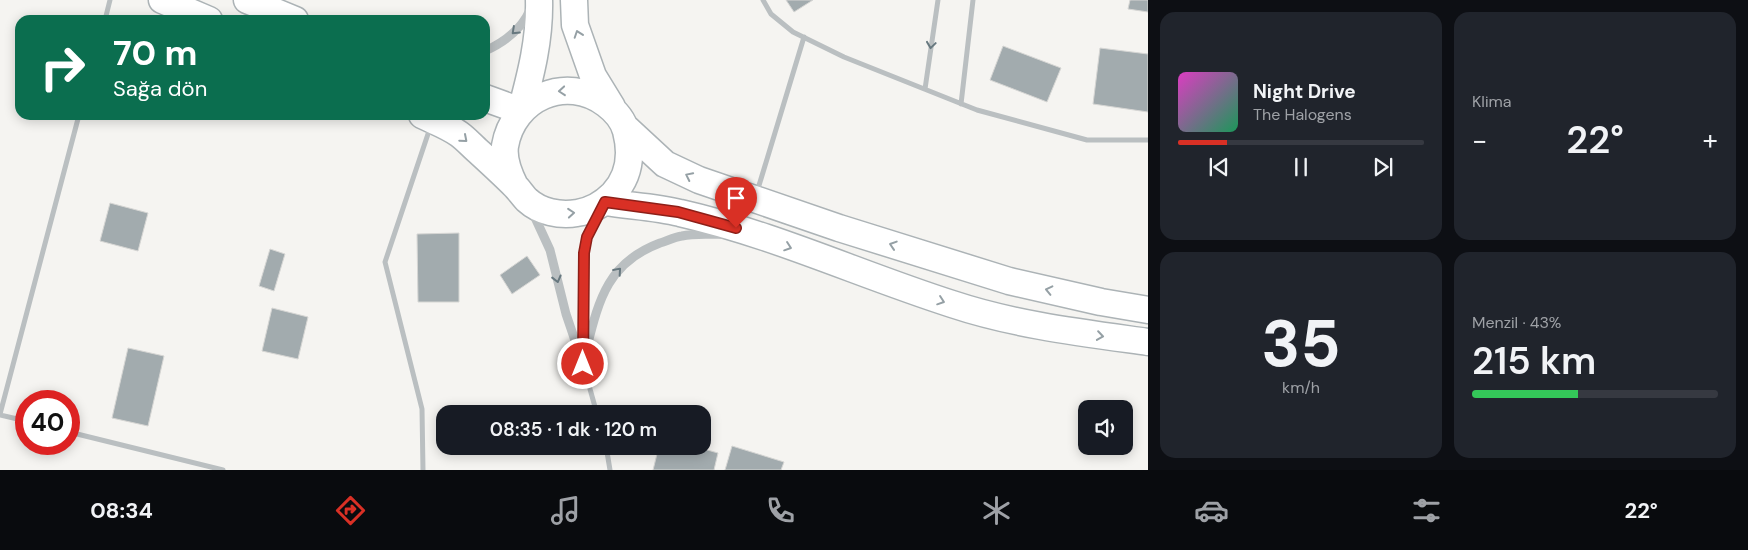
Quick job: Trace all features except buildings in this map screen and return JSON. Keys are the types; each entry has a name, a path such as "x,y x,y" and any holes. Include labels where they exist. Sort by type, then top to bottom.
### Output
{"main road":[{"path":"162,0 197,15"},
{"path":"247,0 284,15"},
{"path":"522,194 507,168 505,148 510,128 521,111 533,68 540,24 539,0"},
{"path":"433,120 460,134 522,194 546,211 566,215 586,212 605,202 619,187 628,168 630,147 619,118 593,76 575,25 574,0"},
{"path":"521,111 537,98 556,91 577,90 597,97 665,164 699,180 839,228 1009,281 1101,302 1148,310"},
{"path":"490,100 521,111"},
{"path":"605,202 678,212 750,233 953,305 1017,321 1148,342"}],"street":[{"path":"106,15 110,0"},
{"path":"490,48 511,36 524,22 532,0"},
{"path":"763,0 772,14 793,32 844,57 977,110 1088,140 1148,140"},
{"path":"925,89 938,0"},
{"path":"961,104 973,0"},
{"path":"755,199 804,37"},
{"path":"15,418 0,414 78,120"},
{"path":"423,470 422,408 385,262 426,120"},
{"path":"522,194 550,250 566,314 594,405"},
{"path":"583,364 584,253 587,237 605,202"},
{"path":"583,364 594,317 608,282 625,262 648,248 681,236 750,233"},
{"path":"80,435 221,470"},
{"path":"608,455 610,470"}],"route":[{"path":"583,364 584,253 587,237 605,202 678,212 736,228"}]}
